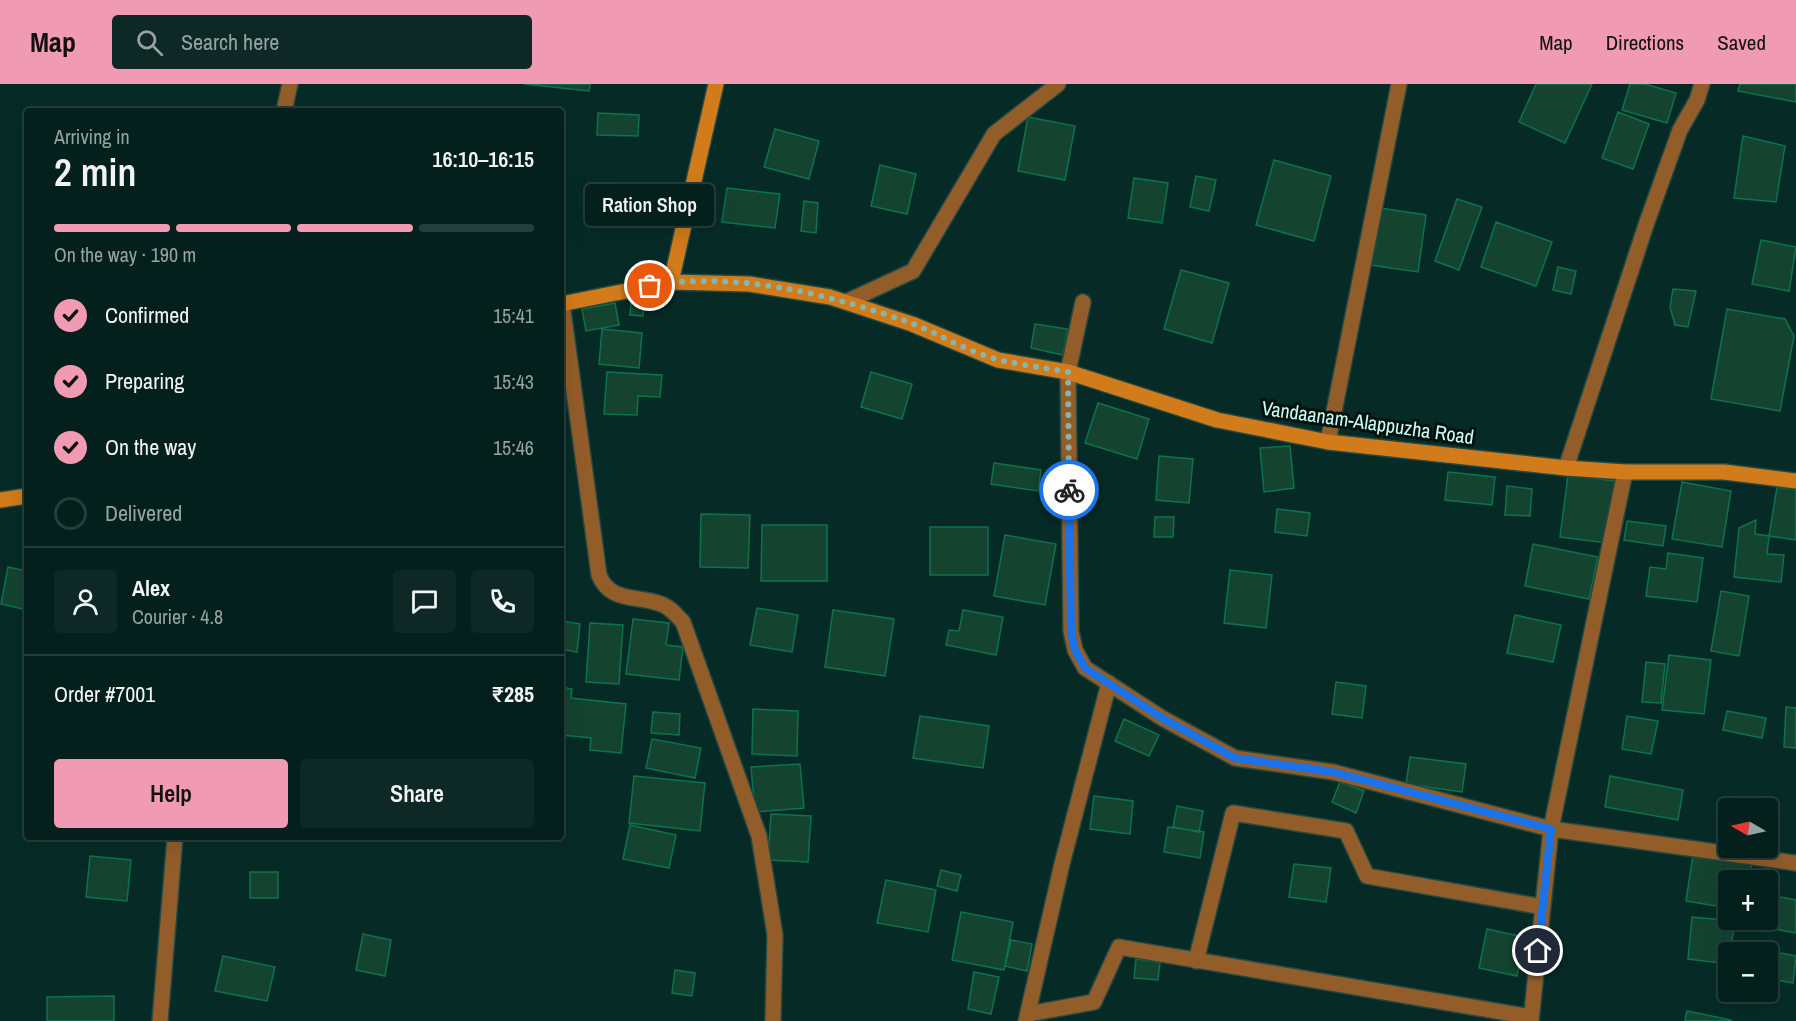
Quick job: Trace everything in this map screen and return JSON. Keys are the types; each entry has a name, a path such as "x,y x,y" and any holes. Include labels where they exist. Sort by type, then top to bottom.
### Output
{"main road":[{"path":"671,282 716,84"},
{"name":"Vandaanam-Alappuzha Road","path":"564,303 671,282 749,284 830,297 912,324 998,360 1068,372 1217,420 1328,441 1566,468 1625,472 1724,472 1796,481"},
{"path":"0,500 24,496"}],"street":[{"path":"285,108 290,84"},
{"path":"846,302 913,271 994,134 1058,84"},
{"path":"1328,441 1399,84"},
{"path":"1566,468 1647,222 1680,130 1702,84"},
{"path":"1083,302 1068,372 1071,632 1075,650 1085,668 1171,723 1235,758 1333,772 1551,829 1796,863"},
{"path":"564,318 599,575 604,587 611,593 661,604 672,610 682,622 759,836 775,935 773,1021"},
{"path":"1109,683 1062,864 1027,1017 1094,1002 1119,946 1531,1019 1551,829 1625,472"},
{"path":"1196,961 1233,813 1346,831 1367,876 1543,907"},
{"path":"160,1021 175,840"}],"building":[{"path":"524,84 590,84 589,91"},
{"path":"1536,84 1592,84 1565,143 1519,122"},
{"path":"1630,84 1645,84 1676,93 1667,123 1622,110"},
{"path":"1740,84 1796,84 1796,102 1738,91"},
{"path":"1618,112 1649,124 1633,169 1602,158"},
{"path":"598,113 639,115 638,136 597,135"},
{"path":"1028,117 1075,126 1065,180 1018,171"},
{"path":"775,129 819,141 809,179 764,167"},
{"path":"1743,136 1785,146 1776,202 1734,198"},
{"path":"1274,160 1331,176 1314,241 1256,225"},
{"path":"880,165 916,174 907,214 871,206"},
{"path":"1196,176 1216,180 1209,211 1190,207"},
{"path":"1134,178 1168,183 1162,223 1128,218"},
{"path":"727,188 780,194 775,228 722,222"},
{"path":"1457,199 1482,207 1459,270 1435,261"},
{"path":"804,201 818,203 816,233 801,231"},
{"path":"1380,208 1426,215 1418,272 1371,265"},
{"path":"1496,222 1552,242 1536,286 1481,267"},
{"path":"1761,240 1796,247 1789,291 1752,284"},
{"path":"1558,267 1576,271 1571,294 1553,290"},
{"path":"1181,270 1229,283 1212,343 1164,329"},
{"path":"1673,289 1696,291 1688,327 1675,325 1670,307"},
{"path":"631,302 644,302 643,316 630,315"},
{"path":"615,303 619,325 586,331 582,309"},
{"path":"1727,309 1785,319 1794,336 1780,411 1711,399"},
{"path":"1035,324 1068,329 1063,355 1031,348"},
{"path":"602,329 642,333 639,368 599,364"},
{"path":"607,372 662,375 660,397 638,396 637,415 604,414"},
{"path":"871,372 912,384 902,419 861,407"},
{"path":"1098,403 1149,419 1137,459 1085,443"},
{"path":"1290,446 1294,488 1264,492 1260,448"},
{"path":"1159,456 1193,459 1189,503 1156,500"},
{"path":"994,463 1041,470 1038,491 991,484"},
{"path":"1448,472 1495,477 1492,505 1445,500"},
{"path":"1568,475 1615,481 1607,543 1560,537"},
{"path":"1682,482 1731,491 1722,547 1672,539"},
{"path":"1507,486 1532,489 1530,516 1505,515"},
{"path":"1777,487 1796,490 1796,540 1769,536"},
{"path":"1277,509 1310,513 1307,536 1275,532"},
{"path":"701,514 750,515 748,568 700,567"},
{"path":"1155,517 1174,517 1173,537 1154,537"},
{"path":"1756,520 1755,534 1769,536 1767,554 1784,555 1781,582 1734,577 1739,528"},
{"path":"1627,521 1666,526 1663,546 1624,540"},
{"path":"762,525 827,525 827,581 761,581"},
{"path":"930,527 988,527 988,575 930,575"},
{"path":"1005,535 1056,544 1045,605 994,596"},
{"path":"1533,544 1598,557 1589,599 1525,586"},
{"path":"1668,553 1703,558 1697,602 1646,596 1650,567 1666,569"},
{"path":"8,567 24,570 24,609 1,604"},
{"path":"1230,570 1272,575 1266,628 1224,623"},
{"path":"1721,591 1749,596 1739,656 1711,651"},
{"path":"757,608 798,615 792,652 750,645"},
{"path":"833,610 894,619 885,676 825,667"},
{"path":"963,610 1003,617 996,655 946,645 949,630 959,631"},
{"path":"1515,615 1561,625 1553,662 1507,653"},
{"path":"633,619 669,623 666,645 683,647 679,680 626,674"},
{"path":"564,621 580,624 577,652 564,650"},
{"path":"590,623 623,625 619,684 586,682"},
{"path":"1669,655 1711,660 1704,714 1662,710"},
{"path":"1646,662 1665,664 1661,703 1642,702"},
{"path":"1336,682 1366,686 1362,718 1332,714"},
{"path":"564,688 572,689 571,698 626,704 621,753 590,750 591,738 564,735"},
{"path":"1786,707 1796,708 1796,748 1784,747"},
{"path":"753,709 798,711 797,756 752,754"},
{"path":"1727,711 1766,718 1762,738 1723,730"},
{"path":"653,712 680,714 679,735 651,733"},
{"path":"920,716 989,726 983,768 913,758"},
{"path":"1627,716 1658,721 1651,754 1622,749"},
{"path":"1124,719 1159,735 1149,756 1115,741"},
{"path":"652,739 701,748 695,778 646,768"},
{"path":"1410,757 1466,764 1462,792 1406,784"},
{"path":"800,764 804,808 755,812 751,767"},
{"path":"634,776 705,783 700,831 629,823"},
{"path":"1610,776 1683,790 1678,820 1605,807"},
{"path":"1340,782 1364,791 1356,813 1332,802"},
{"path":"1094,796 1133,801 1130,834 1090,829"},
{"path":"1177,806 1203,811 1199,832 1173,827"},
{"path":"771,814 811,816 808,862 768,860"},
{"path":"630,825 676,835 669,868 623,859"},
{"path":"1168,827 1204,832 1200,858 1164,852"},
{"path":"1693,855 1752,864 1751,870 1718,870 1718,906 1686,901"},
{"path":"90,856 131,860 127,901 86,897"},
{"path":"1294,864 1331,868 1326,902 1289,897"},
{"path":"941,870 961,875 957,891 937,886"},
{"path":"250,872 278,872 278,898 250,898"},
{"path":"886,880 936,890 928,932 877,923"},
{"path":"1778,897 1796,900 1796,933 1778,930"},
{"path":"961,912 1013,922 1004,970 952,960"},
{"path":"1692,917 1718,919 1718,930 1734,930 1732,942 1718,942 1718,963 1688,959"},
{"path":"1487,929 1524,937 1517,976 1479,968"},
{"path":"363,934 391,940 385,976 356,970"},
{"path":"1011,940 1032,944 1027,971 1005,966"},
{"path":"1778,953 1796,956 1793,983 1778,980"},
{"path":"223,956 275,967 267,1001 215,991"},
{"path":"1136,959 1160,962 1158,980 1134,978"},
{"path":"675,970 695,973 692,996 672,993"},
{"path":"974,972 999,977 991,1014 968,1009"},
{"path":"114,996 114,1021 47,1021 47,997"},
{"path":"1687,1011 1731,1020 1731,1021 1685,1021"}],"way so far":[{"path":"650,286 671,282 749,284 830,297 912,324 998,360 1068,372 1069,490"}],"place":[{"name":"Ration Shop","path":"650,286"}],"route":[{"path":"1069,490 1071,632 1075,650 1085,668 1162,718 1235,758 1333,772 1551,829 1538,951"}]}
